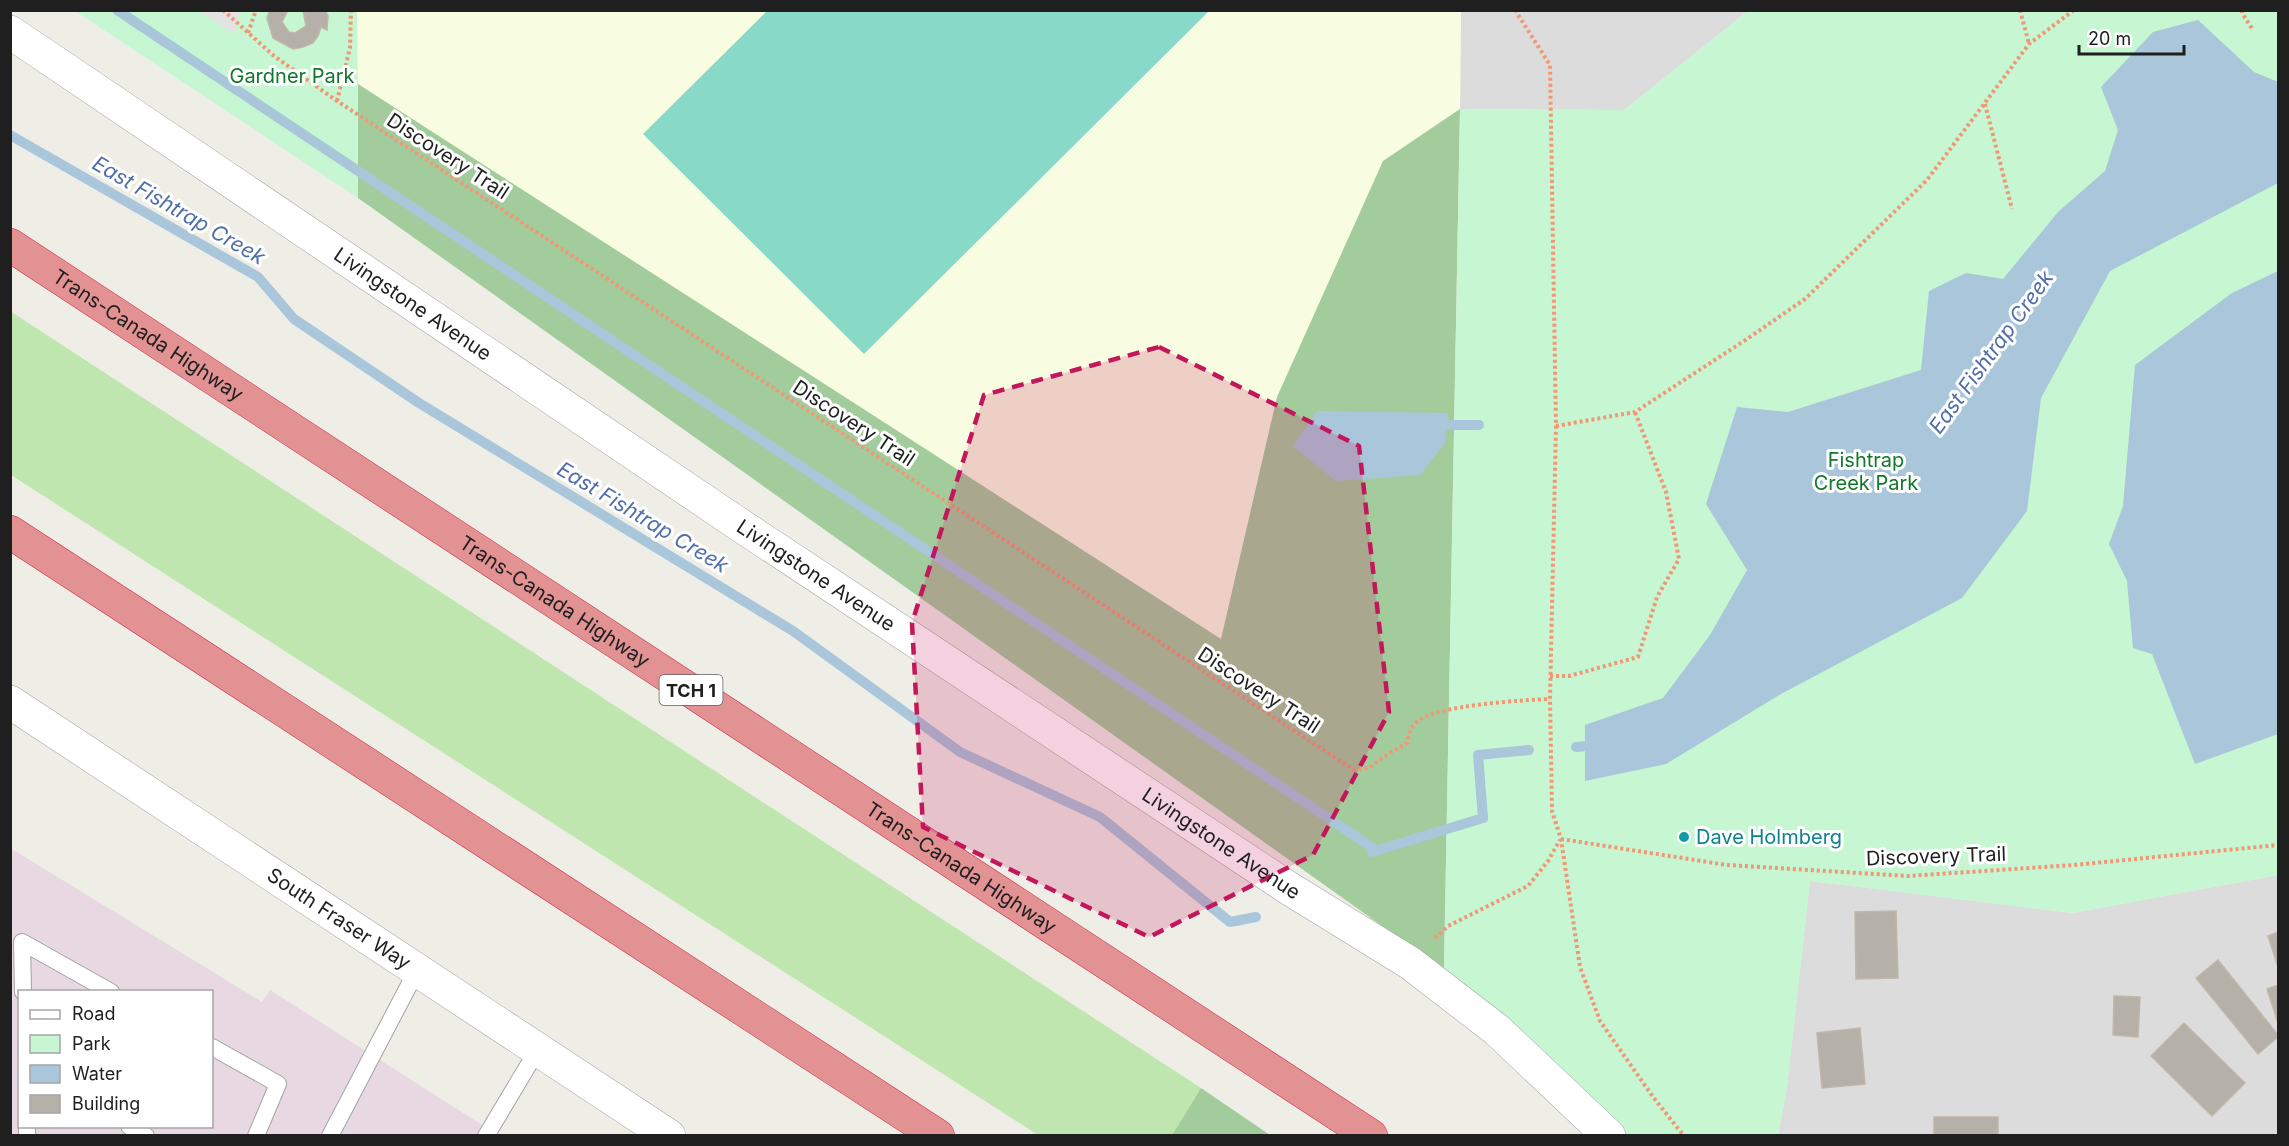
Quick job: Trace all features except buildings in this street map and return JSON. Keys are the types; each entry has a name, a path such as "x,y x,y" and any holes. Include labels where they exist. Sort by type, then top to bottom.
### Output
{"highway":[{"name":"Trans-Canada Highway","path":"10,245 1371,1136"},
{"path":"10,532 938,1136"}],"street":[{"name":"Livingstone Avenue","path":"10,32 764,540 1290,889 1410,963 1497,1030 1609,1136"},
{"name":"South Fraser Way","path":"10,702 669,1136"}],"lane":[{"path":"23,990 22,942 107,990"},
{"path":"330,1136 417,970"},
{"path":"213,1048 278,1084 256,1136"},
{"path":"486,1136 538,1049"},
{"path":"132,1128 146,1136"}],"path":[{"name":"Discovery Trail","path":"223,10 274,56 337,101 1354,771 1369,768 1407,743 1411,728 1419,719 1433,714 1500,701 1550,699"},
{"path":"248,33 256,10"},
{"path":"337,101 350,48 351,10"},
{"path":"1515,10 1550,65 1556,426 1550,676 1552,811 1561,839 1580,967 1600,1022 1653,1097 1684,1136"},
{"path":"2020,10 2029,44"},
{"path":"1556,426 1635,412 1805,299 1927,180 2029,44 2074,10"},
{"path":"2242,10 2242,14 2253,30"},
{"path":"1985,104 2012,209"},
{"path":"1550,676 1569,676 1638,657 1657,597 1679,559 1666,492 1635,412"},
{"name":"Discovery Trail","path":"1561,839 1727,865 1908,876 2074,865 2278,845"},
{"path":"1410,963 1448,926 1528,886 1548,861 1561,839"}],"highlighted area":[{"path":"1159,347 1359,446 1389,712 1313,855 1149,937 923,827 912,623 984,395"}],"shaded area":[{"path":"199,11 240,11 234,34"},
{"path":"357,11 1461,11 1460,109 1383,161 1277,397 1221,639 358,84"},
{"path":"767,11 1209,11 864,354 643,134"},
{"path":"1461,11 1748,11 1624,110 1460,109"},
{"path":"10,848 262,1002 270,990 498,1135 11,1135"},
{"path":"2278,875 2278,1135 1778,1136 1787,1087 1810,881 2073,913"}],"green space":[{"name":"Gardner Park","path":"75,11 357,11 358,198"},
{"name":"Fishtrap Creek Park","path":"1748,11 2278,11 2278,875 2073,913 1810,881 1787,1087 1778,1135 1620,1135 1444,970 1460,109 1624,110"},
{"path":"358,84 1221,639 1277,397 1383,161 1460,109 1444,970 358,198"},
{"path":"10,311 1201,1088 1172,1135 1038,1135 11,475"},
{"path":"1201,1088 1270,1135 1172,1135"}],"water":[{"path":"2198,20 2254,72 2278,82 2278,183 2110,271 2041,398 2027,511 1962,598 1781,694 1666,764 1585,781 1585,725 1663,698 1710,635 1747,570 1706,504 1737,407 1788,412 1921,370 1929,291 1966,273 2003,279 2058,212 2105,171 2118,130 2101,87 2153,32"},
{"path":"2278,271 2278,734 2195,764 2152,654 2133,648 2127,581 2109,544 2123,506 2135,365 2232,293"},
{"path":"1317,411 1448,413 1445,443 1420,475 1336,481 1293,446"}],"waterway":[{"path":"117,10 1376,850"},
{"name":"East Fishtrap Creek","path":"10,135 258,277 294,319 419,403 793,631 960,752 1100,817 1230,922 1256,917"},
{"path":"1446,425 1479,425"},
{"name":"East Fishtrap Creek","path":"1576,747 1597,745"},
{"name":"East Fishtrap Creek","path":"1372,852 1483,818 1478,755 1529,750"}],"place":[{"name":"Dave Holmberg","path":"1684,837"}]}
